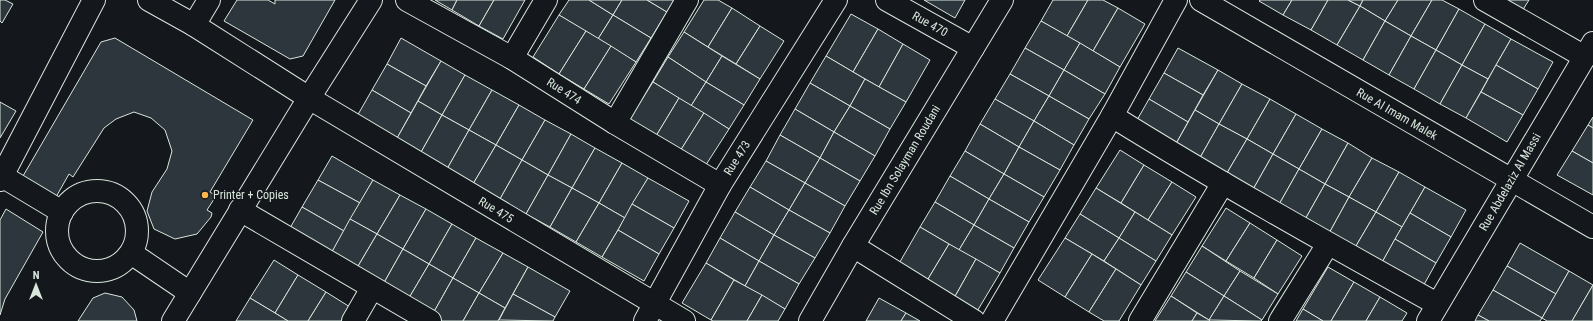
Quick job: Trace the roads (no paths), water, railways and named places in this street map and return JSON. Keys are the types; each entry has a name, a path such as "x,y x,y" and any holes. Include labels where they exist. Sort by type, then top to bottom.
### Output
{"street":[{"path":"62,212 1,178 94,0"},
{"name":"Rue 475","path":"148,0 194,25 650,313 684,321"},
{"path":"194,25 209,0"},
{"path":"173,321 308,98 371,0"},
{"name":"Rue 474","path":"407,0 512,58 615,123 720,185"},
{"path":"512,58 546,0"},
{"path":"615,123 687,0"},
{"name":"Rue 473","path":"650,313 720,185 836,0"},
{"name":"Rue 470","path":"887,0 973,48"},
{"name":"Rue Ibn Solayman Roudani","path":"810,321 853,246 1002,0"},
{"path":"992,321 1112,116 1176,0"},
{"name":"Rue Al Imam Malek","path":"1201,0 1593,227"},
{"path":"1485,0 1589,50"},
{"name":"Rue Abdelaziz Al Massi","path":"1432,313 1589,50"},
{"path":"1112,116 1328,244 1432,313"},
{"path":"1140,321 1223,183"},
{"path":"89,192 106,193 122,200 130,209 135,220 137,231 131,253 114,267 103,271 92,271 82,268 72,262 64,254 59,245 57,234 58,223 62,212 69,203 78,196 89,192"},
{"path":"240,210 430,321"},
{"path":"1280,321 1328,244"},
{"path":"853,246 974,321"},
{"path":"131,253 190,293"},
{"path":"353,321 372,288"}],"place":[{"name":"Printer + Copies","path":"205,195"}]}
